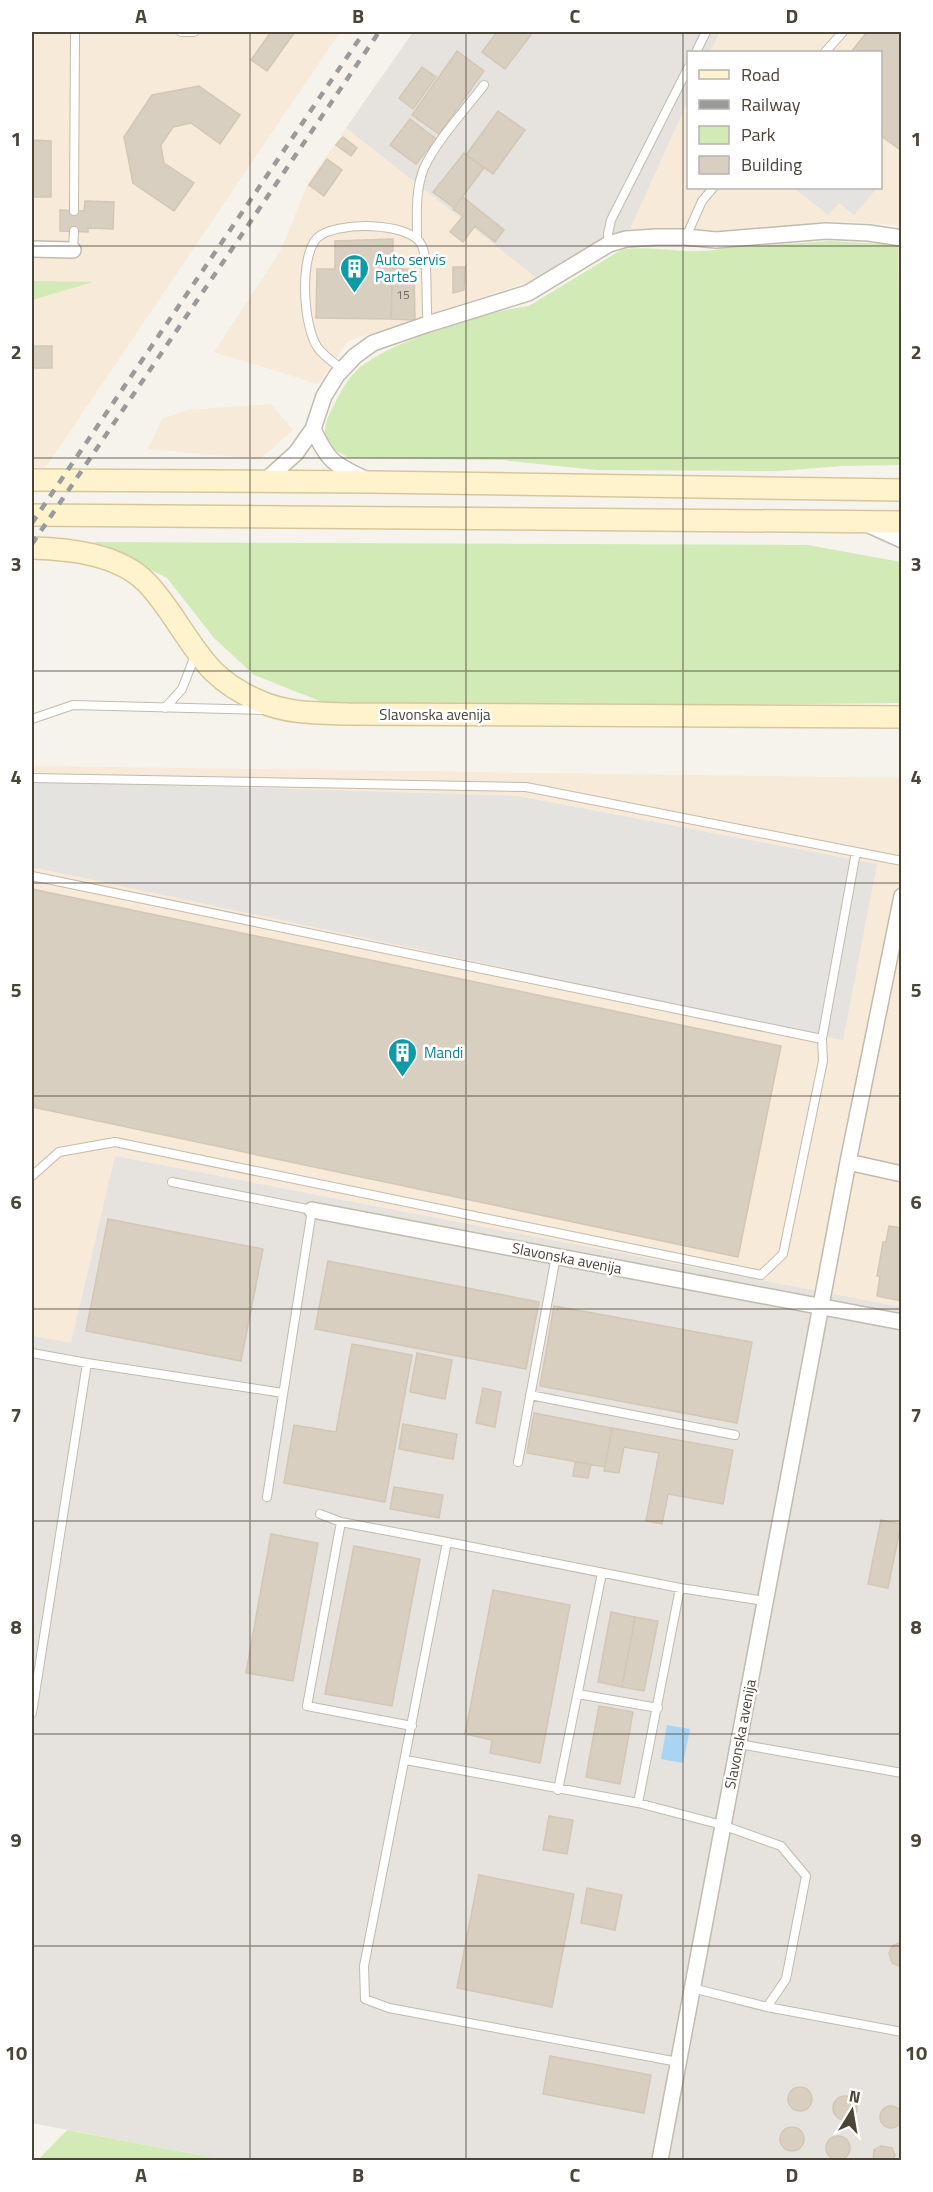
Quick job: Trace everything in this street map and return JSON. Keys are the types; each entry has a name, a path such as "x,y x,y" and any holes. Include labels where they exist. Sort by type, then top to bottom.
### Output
{"main road":[{"path":"32,480 372,482 902,490"},
{"path":"32,514 902,522"},
{"name":"Slavonska avenija","path":"32,548 76,551 124,567 146,582 214,671 238,690 260,702 289,710 349,714 902,717"}],"street":[{"path":"265,482 296,453 312,429 324,396 342,369 373,343 528,293 609,244 626,239 686,237 716,240 826,231 868,233 902,238"},
{"path":"32,249 73,250"},
{"path":"312,429 323,452 338,466 372,482"},
{"path":"863,522 902,540"},
{"name":"Slavonska avenija","path":"660,2160 848,1162 902,896"},
{"path":"848,1162 902,1174"},
{"name":"Slavonska avenija","path":"312,1210 902,1322"}],"lane":[{"path":"74,211 75,32"},
{"path":"181,32 194,32"},
{"path":"696,51 706,32"},
{"path":"826,51 843,32"},
{"path":"609,244 608,234 611,220 687,70"},
{"path":"417,238 417,200 423,169 435,149 484,85"},
{"path":"686,237 702,201 712,189"},
{"path":"342,369 318,348 310,333 306,312 309,252 318,237 337,228 383,227 407,232 417,238 425,255 425,308 428,324"},
{"path":"73,250 74,231"},
{"path":"165,708 182,689 197,649"},
{"path":"32,719 73,705 289,710"},
{"path":"32,778 526,787 902,861"},
{"path":"32,1176 58,1152 115,1142 761,1275 783,1254 823,1061 822,1039 856,852"},
{"path":"32,876 822,1039"},
{"path":"172,1182 312,1210 267,1497"},
{"path":"518,1462 556,1256"},
{"path":"32,1353 283,1393"},
{"path":"32,1713 87,1363"},
{"path":"530,1395 735,1435"},
{"path":"320,1514 341,1522 680,1588 765,1601"},
{"path":"341,1522 307,1706 412,1726"},
{"path":"447,1542 364,1966 365,1999 389,2008 678,2062"},
{"path":"558,1790 602,1573"},
{"path":"638,1803 680,1588"},
{"path":"578,1694 658,1708"},
{"path":"739,1744 902,1773"},
{"path":"406,1760 638,1803 722,1825 781,1846 806,1876 786,1979 767,2007"},
{"path":"692,1988 767,2007 902,2032"}],"shaded area":[{"path":"32,32 340,32 46,467 32,467"},
{"path":"413,32 720,32 710,51 687,51 687,103 630,229 593,245 538,279 346,128"},
{"path":"720,32 901,32 901,405 897,225 832,221 728,232 630,229 687,103 687,189 882,189 882,51 710,51"},
{"path":"346,128 538,279 348,341 318,384 214,352 281,250 309,181"},
{"path":"795,189 876,189 854,215 839,203 828,215"},
{"path":"271,404 293,430 260,459 148,449 162,419 188,410"},
{"path":"32,766 901,778 901,1307 115,1156 71,1344 32,1336"},
{"path":"32,781 517,796 877,864 843,1040 32,867"},
{"path":"115,1156 901,1307 901,2160 225,2160 32,2123 32,1336 71,1343"}],"green space":[{"path":"831,241 898,245 901,465 842,466 778,471 596,470 502,460 349,458 335,450 326,441 326,423 341,391 354,373 373,358 440,329 489,314 529,306 621,250 647,248 698,251"},
{"path":"32,281 93,282 32,300"},
{"path":"94,542 808,545 901,562 901,703 340,709 254,675 214,638 167,578"},
{"path":"67,2130 225,2160 38,2160"}],"water":[{"path":"667,1725 690,1729 683,1763 661,1759"}],"building":[{"path":"32,32 33,32 32,140"},
{"path":"271,32 295,32 267,71 251,60"},
{"path":"497,32 533,32 505,69 482,52"},
{"path":"867,32 902,32 902,151 882,136 882,51 852,51"},
{"path":"457,51 484,71 439,134 412,115"},
{"path":"422,67 436,77 413,109 399,98"},
{"path":"199,86 240,115 220,144 191,123 173,127 161,145 164,163 194,183 174,211 133,183 124,137 152,95"},
{"path":"498,111 525,130 493,174 466,155"},
{"path":"410,119 436,139 416,164 390,145"},
{"path":"343,137 357,148 351,156 336,145"},
{"path":"32,140 51,141 51,197 32,197"},
{"path":"464,153 484,168 454,208 433,192"},
{"path":"327,159 342,170 324,196 309,185"},
{"path":"463,197 504,230 495,242 475,226 463,242 450,232 463,216 453,209"},
{"path":"85,201 114,202 113,229 88,228 88,232 60,231 60,210 84,211"},
{"name":"Auto servis ParteS","path":"393,239 391,319 316,318 317,269 335,269 335,241"},
{"path":"453,267 465,267 464,290 453,293"},
{"path":"393,268 414,270 415,320 391,319"},
{"path":"32,346 52,346 52,368 32,368"},
{"name":"Mandi","path":"32,889 781,1046 738,1257 32,1107"},
{"path":"108,1219 263,1249 241,1361 86,1331"},
{"path":"889,1226 902,1228 902,1301 877,1296 880,1276 877,1276 883,1242 886,1242"},
{"path":"328,1261 539,1302 526,1369 315,1329"},
{"path":"554,1306 752,1342 737,1423 540,1386"},
{"path":"352,1344 412,1355 385,1502 284,1483 294,1425 336,1432"},
{"path":"417,1353 452,1360 445,1399 410,1392"},
{"path":"483,1388 501,1392 495,1427 476,1423"},
{"path":"534,1413 612,1428 605,1467 527,1453"},
{"path":"403,1424 457,1434 453,1459 399,1449"},
{"path":"612,1428 733,1450 723,1504 668,1494 662,1524 646,1521 659,1453 624,1447 619,1473 604,1471"},
{"path":"575,1462 591,1464 588,1478 573,1476"},
{"path":"394,1487 443,1495 439,1518 390,1509"},
{"path":"881,1520 901,1524 888,1588 868,1584"},
{"path":"271,1534 318,1543 293,1681 246,1673"},
{"path":"354,1546 420,1559 392,1706 325,1694"},
{"path":"493,1590 570,1605 540,1763 490,1753 492,1740 465,1734"},
{"path":"611,1612 635,1617 622,1687 598,1682"},
{"path":"635,1617 658,1621 644,1691 622,1687"},
{"path":"599,1706 633,1712 620,1784 586,1777"},
{"path":"549,1816 573,1820 567,1854 543,1850"},
{"path":"479,1875 574,1894 552,2007 457,1988"},
{"path":"587,1888 622,1895 615,1930 581,1923"},
{"path":"902,1943 902,1966 892,1963 889,1953 892,1946"},
{"path":"550,2056 651,2075 644,2113 543,2094"},
{"path":"800,2087 809,2090 812,2099 809,2108 800,2111 791,2108 788,2099 791,2090"},
{"path":"845,2096 854,2099 857,2108 854,2117 845,2120 836,2117 833,2108 836,2099"},
{"path":"891,2106 899,2109 902,2117 899,2125 891,2128 883,2125 880,2117 883,2109"},
{"path":"792,2127 801,2130 804,2139 801,2148 792,2151 783,2148 780,2139 783,2130"},
{"path":"838,2136 847,2139 850,2148 847,2157 838,2160 829,2157 826,2148 829,2139"},
{"path":"881,2146 892,2148 895,2155 894,2160 873,2160 874,2150"}],"railway":[{"path":"32,523 364,32"},
{"path":"32,544 379,32"}],"place":[{"name":"Auto servis ParteS","path":"354,294"},
{"name":"Mandi","path":"403,1078"}]}
